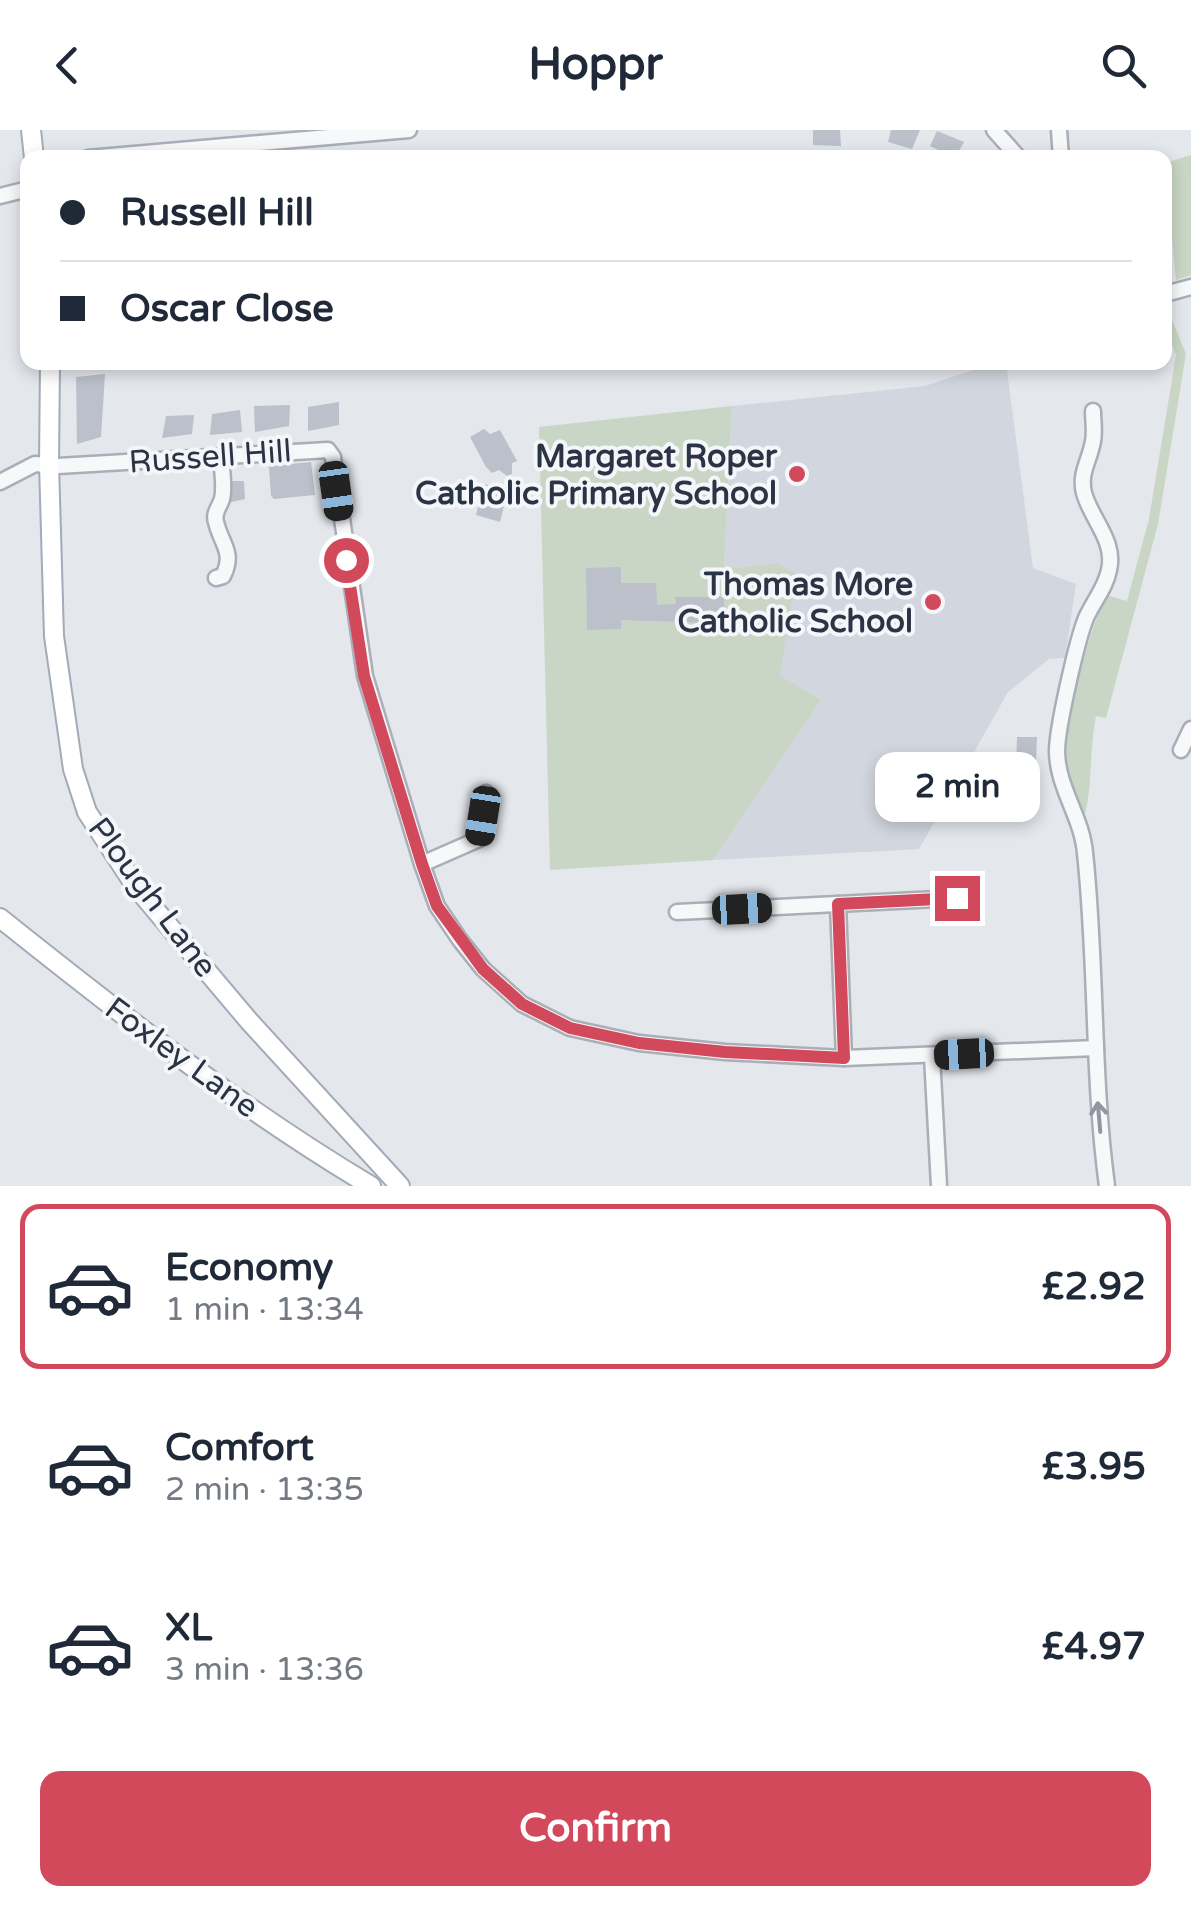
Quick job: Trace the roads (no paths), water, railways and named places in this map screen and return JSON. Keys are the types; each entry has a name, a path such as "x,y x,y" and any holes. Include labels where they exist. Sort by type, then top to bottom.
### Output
{"main road":[{"name":"Plough Lane","path":"50,370 48,464 54,636 73,769 87,812 148,901 249,1021 400,1186"},
{"name":"Foxley Lane","path":"0,918 131,1022 316,1154 371,1186"}],"street":[{"path":"156,150 275,136 408,130"},
{"path":"994,130 1012,150"},
{"path":"1093,411 1093,441 1083,471 1083,488 1092,514 1108,540 1109,573 1084,621 1057,751 1064,788 1083,832 1092,940 1098,1118 1107,1186"},
{"name":"Russell Hill","path":"0,482 35,464 222,458 322,448 332,456 364,676 422,864 437,906 483,969 522,1004 570,1028 639,1043 725,1052 844,1058 1096,1048"},
{"path":"216,578 223,576 229,550 215,514 223,496 222,458"},
{"path":"1181,750 1191,729"},
{"path":"422,864 479,839 486,793"},
{"path":"677,912 957,898"},
{"path":"838,904 844,1058"},
{"path":"932,1056 939,1186"}],"place":[{"name":"Margaret Roper Catholic Primary School","path":"797,474"},
{"name":"Thomas More Catholic School","path":"933,602"}]}
